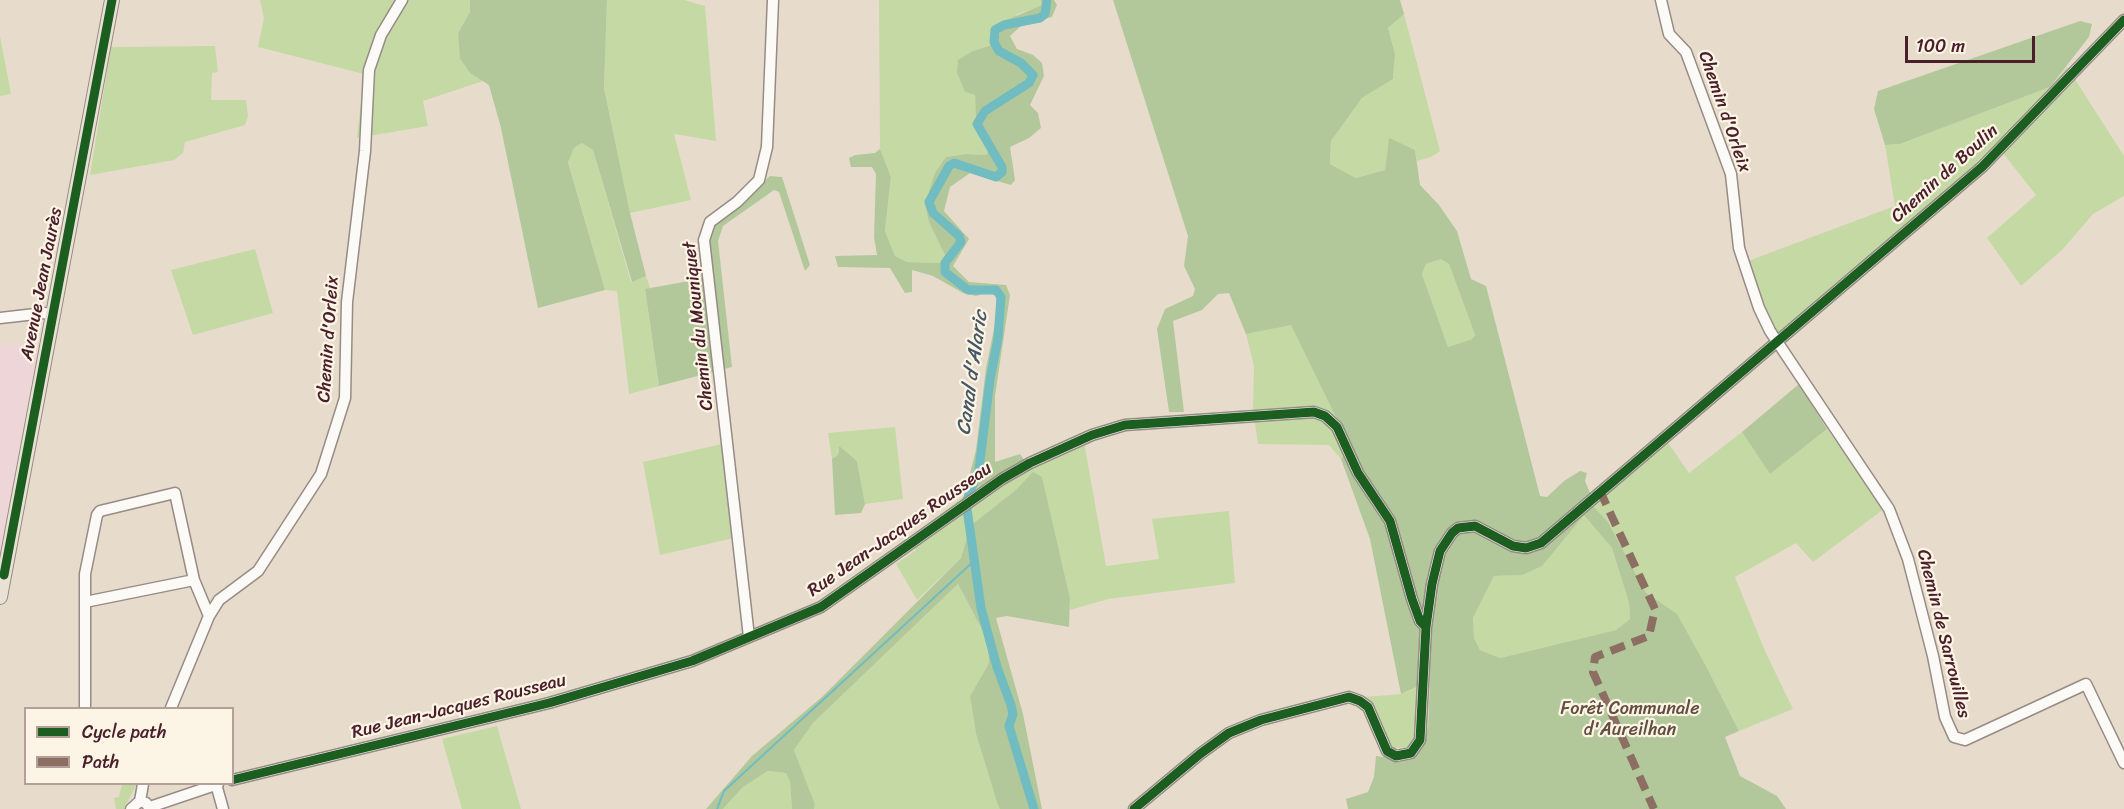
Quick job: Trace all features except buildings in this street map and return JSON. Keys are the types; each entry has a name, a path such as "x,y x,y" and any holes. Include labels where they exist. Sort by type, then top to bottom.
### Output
{"main road":[{"name":"Avenue Jean Jaurès","path":"0,597 112,0"}],"street":[{"name":"Chemin d'Orleix","path":"171,707 209,616 219,600 258,571 321,474 325,463 345,398 347,302 365,151 369,70 381,35 402,0"},
{"name":"Chemin du Mouniquet","path":"750,637 704,240 710,222 737,202 759,180 767,147 773,0"},
{"name":"Chemin d'Orleix","path":"1661,0 1669,33 1686,52 1731,174 1739,248 1759,308 1778,342"},
{"name":"Chemin de Boulin","path":"1426,627 1440,551 1458,528 1481,528 1513,546 1526,548 1540,543 1982,167 2124,20"},
{"path":"0,318 44,313 53,315"},
{"name":"Chemin de Sarrouilles","path":"1778,342 1888,509 1908,559 1933,656 1945,717 1954,737 1959,741 1965,740 2086,684 2124,763"},
{"name":"Rue Jean-Jacques Rousseau","path":"234,780 549,703 692,661 821,607 973,499 1030,463 1092,435 1125,424 1314,412 1325,416 1337,427 1358,473 1390,521 1412,598 1420,621 1426,627"},
{"path":"85,707 85,574 97,515 100,511 175,493 195,580 209,616"},
{"path":"85,602 195,580"},
{"path":"1134,809 1229,733 1261,720 1349,697 1368,707 1387,750 1396,756 1411,753 1420,740 1426,627"},
{"path":"143,785 147,806"},
{"path":"131,809 214,785"},
{"path":"217,785 223,809"}],"shaded area":[{"path":"39,340 7,516 0,554 0,346"}],"green space":[{"path":"260,0 470,0 470,12 458,33 470,73 483,81 423,101 428,126 357,138 364,74 258,47 264,18"},
{"path":"470,0 607,0 604,88 630,213 646,276 632,282 593,150 582,143 574,148 568,162 605,290 538,308 501,128 489,85 470,73 460,58 458,33 470,12"},
{"path":"607,0 684,0 705,6 716,141 674,134 691,200 630,213 604,88"},
{"path":"879,0 1041,0 1043,5 1017,14 995,44 973,51 957,73 965,92 975,95 976,128 988,151 986,155 965,154 946,157 938,238 945,255 940,263 907,262 895,256 885,231 891,177 880,149"},
{"path":"1041,0 1054,0 1057,5 1052,17 1023,24 1010,36 1017,49 1033,55 1042,63 1044,76 1030,105 1038,113 1041,128 1029,138 1010,147 1015,180 1011,185 970,173 950,187 944,211 969,239 953,266 969,282 1006,285 1010,295 995,396 995,462 1020,454 1024,460 964,496 976,450 986,368 997,314 996,295 985,293 976,296 963,293 933,276 912,270 912,292 905,293 890,268 838,267 835,256 877,255 874,237 876,174 872,167 851,167 849,158 855,155 875,153 880,149 891,177 885,231 895,256 907,262 940,263 945,255 929,222 925,204 935,173 946,157 965,154 986,155 988,151 976,128 975,95 965,92 957,73 958,60 973,51 995,44 1006,20 1042,5"},
{"name":"Forêt Communale d'Aureilhan","path":"1113,0 1400,0 1404,14 1388,28 1395,54 1393,79 1362,98 1331,141 1330,164 1356,178 1385,170 1389,138 1415,150 1420,185 1439,205 1457,231 1471,279 1486,286 1540,496 1547,497 1564,481 1580,471 1587,473 1585,481 1590,493 1591,504 1608,522 1646,593 1677,614 1739,731 1725,737 1740,776 1777,796 1786,809 1348,809 1346,799 1368,792 1374,777 1376,756 1404,760 1416,753 1423,744 1428,726 1430,681 1401,694 1370,539 1341,459 1350,446 1291,325 1246,334 1229,293 1218,294 1202,310 1173,321 1184,412 1169,412 1157,329 1165,309 1193,296 1195,289 1184,266 1188,236","holes":["1441,259 1449,264 1475,335 1472,339 1448,347 1422,274 1426,264","1584,515 1612,548 1629,603 1630,619 1616,630 1500,658 1480,650 1474,638 1473,618 1494,576 1522,575 1542,566"]},
{"path":"1404,14 1440,151 1431,157 1417,161 1415,150 1389,139 1385,170 1356,178 1330,164 1331,141 1362,98 1393,79 1395,54 1388,28"},
{"path":"2080,21 2092,24 2089,37 2050,87 1900,144 1885,145 1874,109 1878,91"},
{"path":"0,36 11,94 0,96"},
{"path":"215,46 218,72 212,73 211,100 246,100 248,116 245,125 185,142 183,153 174,160 90,175 111,47"},
{"path":"2067,67 2124,156 2124,196 2093,214 2063,249 2021,286 1987,238 2036,195 2002,152 1983,158 1777,334 1760,302 1748,261 1895,206 1885,145 1900,144 2050,87"},
{"path":"582,143 593,150 631,282 646,276 650,288 645,290 659,386 629,394 617,291 605,290 568,161 574,148"},
{"path":"770,176 782,177 810,265 805,271 779,192 774,190 723,226 718,241 732,367 659,386 645,289 700,279 709,270 709,242 716,221"},
{"path":"255,249 273,313 193,335 171,270"},
{"path":"1441,259 1449,264 1475,335 1472,339 1448,347 1422,274 1426,264"},
{"path":"1291,324 1350,446 1341,459 1329,445 1258,444 1253,409 1254,366 1246,334"},
{"path":"1799,384 1827,429 1770,474 1742,432"},
{"path":"895,427 903,499 865,504 857,461 837,449 838,455 832,459 828,433"},
{"path":"1827,429 1884,509 1813,562 1796,543 1735,577 1765,651 1793,709 1739,731 1708,670 1646,593 1608,522 1591,504 1590,493 1662,434 1689,473 1742,432 1770,474"},
{"path":"1083,436 1106,566 1159,559 1152,519 1229,511 1235,583 1108,599 1070,610 1070,598 1042,478 1034,473 970,526 961,558 917,600 896,564 916,550 912,536 964,496 1024,460"},
{"path":"722,444 734,538 660,555 643,462"},
{"path":"839,446 857,461 865,504 861,513 835,515 832,459 838,455"},
{"path":"1033,472 1042,477 1070,598 1069,627 1007,616 996,618 1023,714 1042,809 1000,809 998,805 976,734 970,696 989,663 987,639 958,584 813,723 794,750 815,804 814,809 792,809 790,782 786,773 768,771 743,787 723,809 706,809 752,756 822,697 961,558 970,526 1017,489"},
{"path":"1584,514 1612,548 1629,603 1630,619 1616,630 1500,658 1480,650 1474,638 1473,618 1494,576 1522,575"},
{"path":"958,584 987,639 989,663 970,696 976,734 1000,809 814,809 815,804 794,750 813,723"},
{"path":"1421,686 1417,739 1408,747 1395,748 1390,744 1370,703 1364,697 1401,694"},
{"path":"497,726 521,809 462,809 442,739"},
{"path":"768,771 786,773 790,782 792,809 723,809 743,787"},
{"path":"122,785 136,785 124,809 116,809 114,798 119,797"}],"waterway":[{"name":"Canal d'Alaric","path":"1034,809 1009,726 1013,714 1011,705 997,667 981,608 967,509 967,500 979,469 990,380 998,338 1001,297 996,290 968,290 945,272 945,263 961,242 959,236 933,213 929,202 949,166 954,163 996,177 1002,172 1002,167 977,124 985,111 1029,83 1033,75 1021,63 999,51 994,42 995,30 1004,25 1040,18 1045,14 1047,0"},
{"path":"717,809 724,791 975,560"}],"marked path":[{"path":"1600,491 1655,609 1649,636 1595,657 1593,672 1654,809"}],"cycle path":[{"path":"4,575 112,0"},
{"path":"1134,809 1229,733 1261,720 1349,697 1368,707 1387,751 1396,756 1411,753 1420,740 1426,627 1432,584 1440,551 1452,533 1458,528 1475,526 1513,546 1526,548 1541,543 1982,167 2124,20"},
{"path":"234,780 549,703 692,661 821,607 1002,479 1030,463 1092,435 1125,425 1314,412 1325,416 1337,427 1358,473 1390,521 1412,599 1420,621 1426,627"}]}
